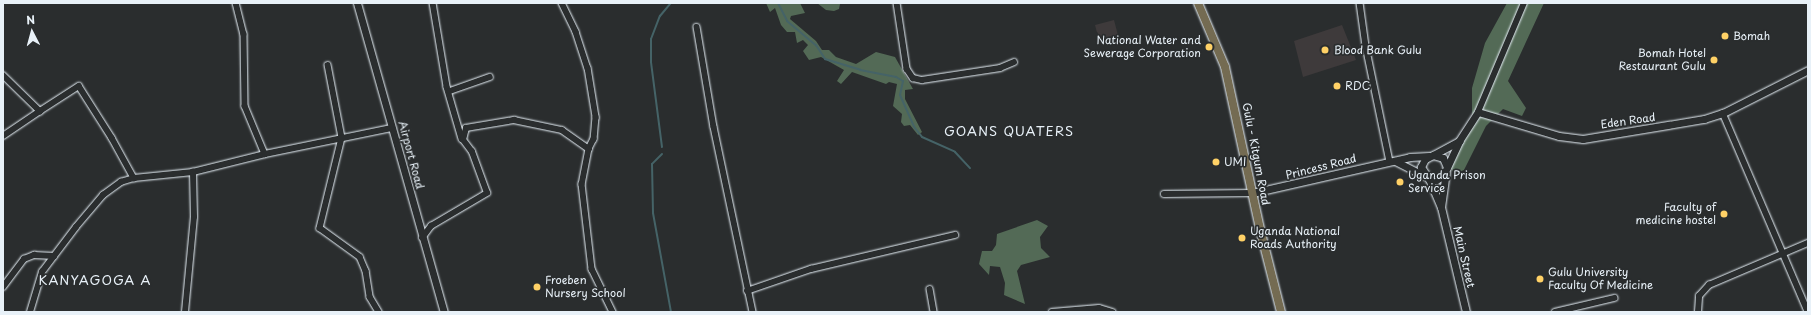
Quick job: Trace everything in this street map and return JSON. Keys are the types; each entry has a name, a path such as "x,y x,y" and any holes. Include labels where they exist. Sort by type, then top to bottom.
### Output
{"main road":[{"name":"Gulu - Kitgum Road","path":"1198,3 1225,67 1252,193 1281,312"}],"street":[{"path":"236,3 244,34 245,106 265,154"},
{"name":"Airport Road","path":"357,3 444,312"},
{"path":"422,238 431,226 487,193 472,152 463,140 446,80 433,3"},
{"path":"562,3 576,32 588,68 596,116 594,139 589,149 582,184 592,269 613,312"},
{"path":"897,3 907,69 913,78 922,80 1000,68 1014,62"},
{"path":"1360,3 1366,46 1393,162 1436,180 1446,170"},
{"path":"1441,207 1446,170 1460,141 1478,112 1524,3"},
{"path":"697,27 714,127 747,291 753,312"},
{"path":"328,65 342,138 320,228 360,257 366,271 370,297 379,312"},
{"name":"Eden Road","path":"1478,112 1559,136 1577,139 1655,129 1723,113 1808,70"},
{"path":"3,75 40,111"},
{"path":"450,91 490,77"},
{"path":"3,136 79,86 112,138 134,178"},
{"path":"1723,113 1808,311"},
{"path":"463,140 466,128 514,120 562,130 589,149"},
{"path":"30,312 42,272 103,195 121,182 134,178 193,172 265,154 392,128"},
{"name":"Princess Road","path":"1252,193 1431,155 1460,141"},
{"path":"1441,207 1427,177 1422,162 1431,155 1443,158 1446,170"},
{"path":"185,312 194,217 193,172"},
{"path":"1164,194 1252,193"},
{"name":"Main Street","path":"1441,207 1466,312"},
{"path":"747,291 811,269 955,235"},
{"path":"1698,312 1699,296 1709,285 1808,243"},
{"path":"3,287 14,270 28,257 54,256"},
{"path":"930,289 934,312"},
{"path":"1555,312 1614,298"},
{"path":"1052,312 1099,308 1112,312"}],"shaded area":[{"path":"1114,20 1119,39 1100,44 1095,25"},
{"name":"Blood Bank Gulu","path":"1342,25 1356,60 1303,77 1294,41"}],"green space":[{"path":"766,3 800,3 805,13 791,16 790,19 816,41 822,50 829,50 836,57 856,64 876,52 895,57 913,89 905,90 905,99 922,132 918,135 910,125 904,126 901,122 902,114 893,106 897,84 889,82 886,84 852,72 841,84 837,81 844,70 821,57 809,60 803,51 808,45 803,40 797,43 795,32 787,32 781,25 775,8 770,12"},
{"path":"817,3 840,4 839,9 834,11 826,10"},
{"path":"1507,3 1544,3 1508,81 1526,108 1522,116 1503,109 1486,126 1464,170 1454,174 1451,168 1472,121 1472,88 1485,43"},
{"path":"1037,220 1048,226 1040,237 1041,248 1050,257 1021,265 1017,271 1025,304 1004,295 1005,283 1000,267 990,266 989,275 979,264 982,251 992,251 996,245 997,234"}],"waterway":[{"path":"662,147 651,62 651,39 660,16 671,3"},
{"path":"778,3 787,21 816,45 825,59 860,70 896,77 903,81 900,95 915,128 922,137 955,152 970,168"},
{"path":"662,154 652,164 653,213 671,312"}],"place":[{"name":"Bomah","path":"1725,36"},
{"name":"National Water and Sewerage Corporation","path":"1209,47"},
{"name":"Blood Bank Gulu","path":"1325,50"},
{"name":"Bomah Hotel Restaurant Gulu","path":"1714,60"},
{"name":"RDC","path":"1337,86"},
{"name":"UMI","path":"1216,162"},
{"name":"Uganda Prison Service","path":"1400,182"},
{"name":"Faculty of medicine hostel","path":"1724,214"},
{"name":"Uganda National Roads Authority","path":"1242,238"},
{"name":"Gulu University Faculty Of Medicine","path":"1540,279"},
{"name":"Froeben Nursery School","path":"537,287"}],"district":[{"name":"GOANS QUATERS","path":"1009,131"},
{"name":"KANYAGOGA A","path":"95,280"}]}
